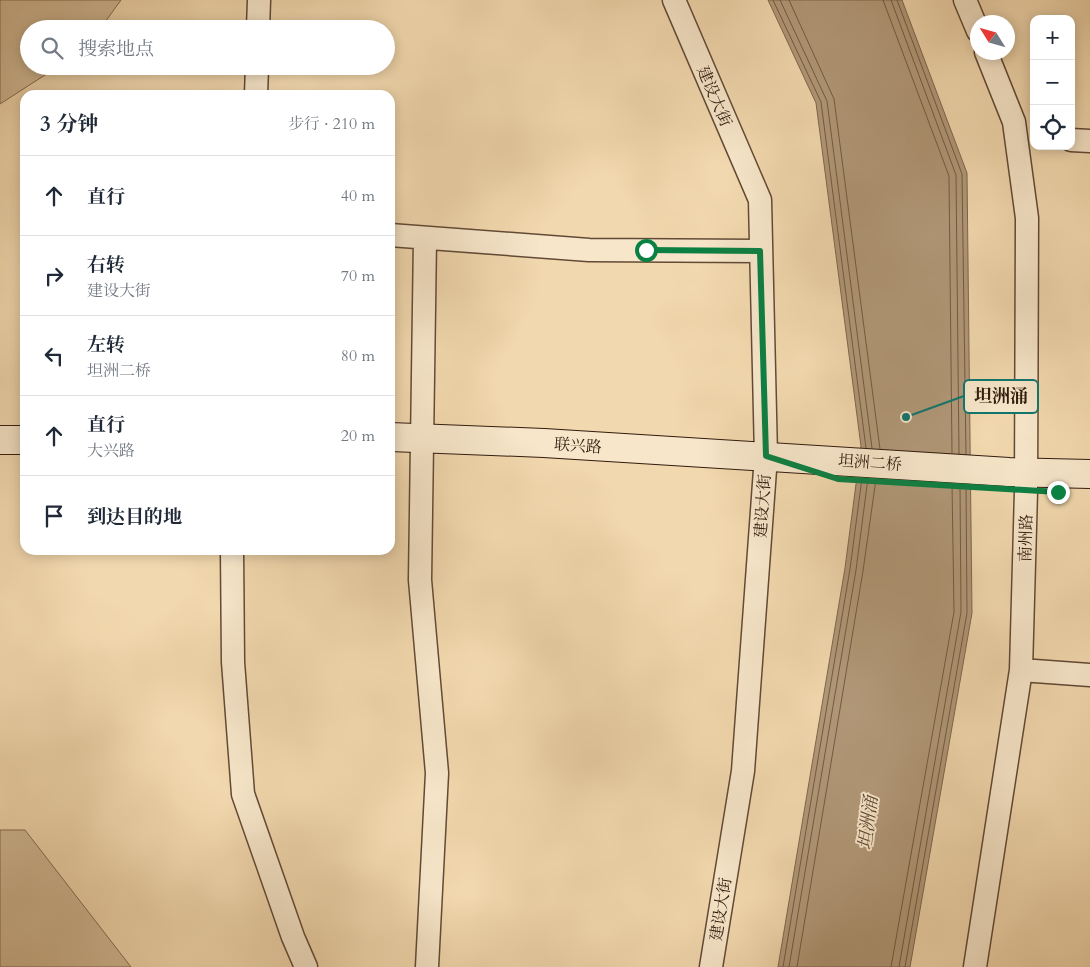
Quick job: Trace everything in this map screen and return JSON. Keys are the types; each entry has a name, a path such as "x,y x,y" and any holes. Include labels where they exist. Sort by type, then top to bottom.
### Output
{"street":[{"path":"258,20 259,0"},
{"name":"建设大街","path":"674,0 760,200 766,456 743,772 711,967"},
{"path":"965,0 971,15"},
{"name":"南州路","path":"974,967 1021,670 1017,481 1027,218 1025,138 1014,122 989,60"},
{"path":"256,90 257,75"},
{"path":"1075,140 1090,141"},
{"path":"395,236 589,250 760,251"},
{"path":"425,239 420,580 437,773 427,967"},
{"name":"联兴路","path":"395,437 766,456"},
{"path":"0,440 20,440"},
{"name":"坦洲二桥","path":"766,456 839,470 1017,481"},
{"path":"1017,481 1090,474"},
{"path":"1017,481 1090,493"},
{"path":"232,555 233,662 243,794 293,938 306,967"},
{"path":"1021,670 1090,675"}],"shaded area":[{"path":"0,0 121,0 107,20 20,20 20,75 45,75 0,104"},
{"path":"0,830 25,830 131,967 0,967"}],"water":[{"path":"768,0 902,0 967,173 972,613 910,967 778,967 845,568 861,446 816,103"}],"place":[{"name":"坦洲涌","path":"906,417"}],"route":[{"path":"646,250 760,251 766,456 838,479 1058,492"}]}
